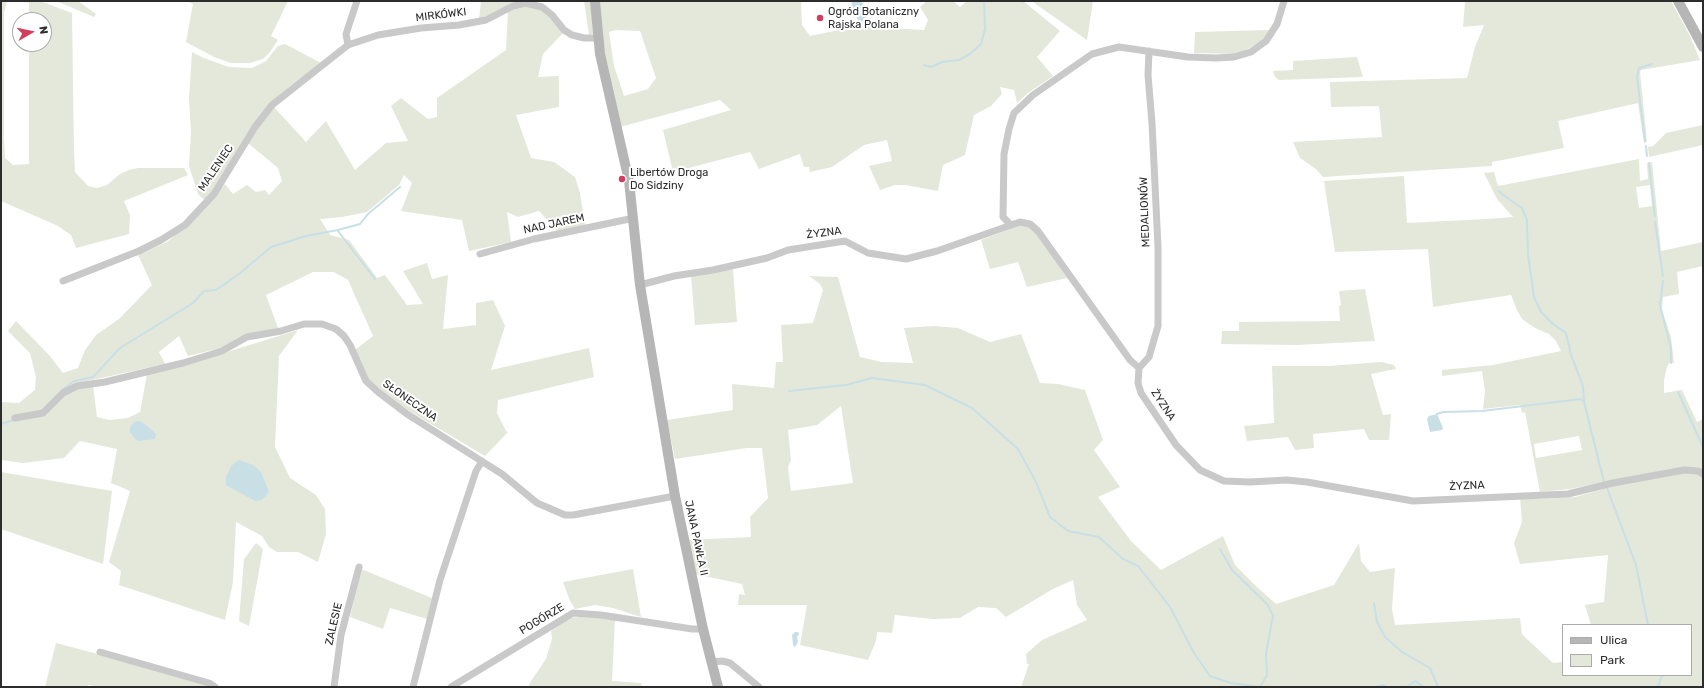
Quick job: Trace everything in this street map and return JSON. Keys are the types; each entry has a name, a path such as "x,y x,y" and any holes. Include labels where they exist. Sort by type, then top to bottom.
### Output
{"street":[{"path":"348,45 346,34 357,1"},
{"path":"595,1 600,54 629,181 640,285"},
{"path":"1011,225 1003,217 1004,154 1014,113 1033,95 1092,54 1119,47 1188,57 1234,57 1251,52 1266,41 1276,24 1284,1"},
{"path":"1678,1 1703,47"},
{"name":"MIRKÓWKI","path":"325,63 348,45 378,35 421,28 459,25 486,20 513,6 525,3 542,7 552,15 564,30 572,35 584,38 598,38"},
{"name":"MEDALIONÓW","path":"1139,368 1148,357 1158,326 1158,247 1152,123 1148,75 1149,51"},
{"name":"MALENIEC","path":"63,281 139,251 161,240 185,224 214,194 255,127 272,105 325,63"},
{"name":"NAD JAREM","path":"480,254 534,239 634,218"},
{"name":"ŻYZNA","path":"640,285 674,276 713,270 767,258 788,250 845,240 868,253 906,259 937,251 1020,222 1028,223 1038,231 1130,360 1139,368 1138,383 1141,393 1179,449 1200,470 1224,481 1250,482 1287,480 1307,482 1413,501 1568,494 1613,483 1684,470 1703,474"},
{"name":"JANA PAWŁA II","path":"640,285 675,496 703,629 718,687"},
{"name":"SŁONECZNA","path":"15,418 43,413 63,393 77,386 105,382 222,351 247,337 281,331 304,324 316,324 332,327 344,336 350,345 366,381 378,392 407,414 502,474 529,498 565,516 675,496"},
{"path":"413,687 413,681 440,580 476,471 482,461"},
{"name":"ZALESIE","path":"334,687 341,635 359,568"},
{"name":"POGÓRZE","path":"451,687 573,613 601,615 703,629"},
{"path":"100,652 210,683 215,687"},
{"path":"712,662 722,661 730,663 759,687"}],"green space":[{"path":"1,1 7,1 4,13 5,158 13,165 29,164 29,52 52,52 52,12 29,12 29,3 24,1 40,1 72,13 75,172 88,186 97,188 107,185 120,174 138,168 184,168 188,175 124,201 130,215 129,234 76,248 71,235 58,226 1,201"},
{"path":"56,1 78,1 96,14 94,17"},
{"path":"187,1 288,1 271,36 278,40 270,52 263,59 250,63 231,63 214,57 186,42 193,4"},
{"path":"481,1 515,1 494,13 479,19"},
{"path":"584,1 591,1 593,34 589,35"},
{"path":"598,1 801,1 802,25 810,36 844,29 850,26 924,30 928,20 920,7 927,1 953,1 960,7 967,1 1023,1 1060,31 1037,57 1053,76 1028,93 1017,103 1014,90 1000,87 1002,94 991,106 974,115 965,155 943,165 938,191 905,185 895,185 880,190 869,166 892,161 887,140 864,145 832,167 810,172 809,167 804,167 800,154 759,169 750,152 673,172 663,130 731,110 720,100 620,127 606,66","holes":["616,30 640,31 656,78 648,89 624,96 614,66 609,32"]},
{"path":"1032,1 1093,1 1087,40 1037,5"},
{"path":"1465,1 1671,1 1690,36 1700,60 1641,70 1647,142 1644,143 1638,103 1558,121 1564,148 1492,162 1492,166 1323,177 1316,169 1300,158 1293,142 1382,137 1379,106 1331,107 1330,82 1467,78 1475,47 1484,25 1463,27"},
{"path":"525,6 540,8 550,16 563,33 543,54 538,77 559,76 559,107 516,115 531,158 554,162 575,177 580,193 585,225 557,231 539,211 518,217 507,212 511,242 469,251 462,220 401,211 412,183 404,175 399,185 367,212 342,217 320,219 330,235 349,240 377,278 385,275 407,305 423,304 403,271 427,263 432,279 448,275 443,329 476,325 476,303 493,300 505,326 491,370 589,348 594,377 498,400 497,413 506,431 508,432 485,456 384,396 369,380 355,350 373,336 348,280 334,272 313,272 266,295 278,328 246,335 221,348 188,356 179,336 159,352 165,364 74,384 63,390 42,412 14,418 43,415 63,395 77,388 93,385 97,417 109,420 128,418 140,412 147,374 185,365 298,330 279,356 275,447 290,478 316,495 325,509 326,534 318,562 298,552 277,552 269,547 262,536 236,522 233,582 225,620 119,585 121,571 109,562 130,491 111,483 117,449 80,441 64,458 23,463 1,460 1,402 19,403 35,390 36,377 30,353 8,331 16,321 50,356 63,373 78,368 85,350 96,335 119,319 152,285 138,255 167,242 193,220 225,184 233,194 247,185 256,192 265,190 269,195 282,181 278,168 248,143 273,106 306,142 326,121 355,170 386,143 408,141 391,106 401,98 428,119 437,117 437,98 506,50 508,11"},
{"path":"1269,30 1262,41 1243,52 1233,54 1194,53 1195,32"},
{"path":"285,44 321,63 290,86 274,101 216,189 204,200 198,194 189,166 191,133 189,98 192,52 229,67 252,68 266,61 278,46"},
{"path":"1357,57 1363,77 1279,80 1275,77 1273,71 1293,70 1293,61"},
{"path":"1703,125 1703,145 1649,157 1648,147 1653,146 1666,133"},
{"path":"1639,159 1640,181 1648,179 1647,163 1652,162 1661,251 1703,242 1703,266 1677,272 1679,294 1663,297 1662,310 1671,337 1674,363 1669,363 1667,367 1664,380 1664,393 1682,390 1697,422 1703,419 1703,470 1688,467 1670,469 1570,489 1540,492 1525,412 1522,413 1520,405 1483,409 1485,391 1482,371 1442,376 1442,370 1493,365 1561,351 1556,341 1549,334 1535,328 1522,319 1511,295 1433,307 1428,249 1335,252 1324,181 1404,176 1407,223 1513,217 1497,199 1484,173 1494,172 1498,186","holes":["1650,185 1652,206 1639,208 1636,187","1579,436 1582,450 1536,458 1534,444"]},
{"path":"1021,225 1029,227 1036,232 1067,278 1027,287 1018,262 990,269 981,240"},
{"path":"733,269 737,322 695,325 691,275"},
{"path":"809,276 838,277 860,357 882,362 913,363 904,328 934,326 958,328 990,342 1021,334 1040,383 1058,384 1085,390 1103,440 1094,450 1120,487 1098,497 1131,541 1161,570 1223,536 1235,565 1276,604 1334,585 1359,543 1361,561 1370,572 1395,568 1392,609 1395,625 1520,618 1522,634 1553,663 1562,662 1562,676 1692,676 1692,624 1591,624 1585,605 1604,602 1608,555 1520,564 1514,543 1522,522 1520,498 1541,499 1575,497 1629,482 1683,472 1703,475 1703,687 1021,687 1029,664 1027,664 1026,654 1042,640 1087,620 1077,605 1073,580 1053,589 1006,617 996,608 978,607 960,618 933,619 895,615 892,633 877,632 876,641 868,660 800,645 807,605 738,605 739,594 745,595 742,584 695,574 689,540 751,537 750,517 768,498 762,448 747,448 675,459 667,420 733,410 732,384 774,388 776,362 783,362 781,325 813,323 823,290 820,284","holes":["841,406 853,483 791,491 788,467 791,460 788,430 817,425"]},
{"path":"1365,289 1375,341 1297,345 1221,344 1222,331 1239,331 1239,322 1340,321 1339,306 1341,305 1339,291"},
{"path":"1381,362 1394,365 1396,369 1371,374 1383,415 1391,414 1389,440 1369,440 1364,429 1313,434 1314,448 1295,450 1288,437 1247,441 1244,426 1274,423 1272,366 1329,366"},
{"path":"1,472 112,491 103,564 1,529"},
{"path":"256,543 263,549 249,626 239,621 244,559"},
{"path":"361,569 432,598 427,619 390,608 383,629 350,617"},
{"path":"633,569 641,617 613,608 595,605 575,609 570,601 563,582"},
{"path":"592,615 615,620 612,681 641,683 642,687 530,687 529,684 546,659 552,639 551,631 569,618"},
{"path":"56,643 170,673 213,687 99,687 88,685 87,687 45,687"}],"water":[{"path":"861,1 867,12 865,20 859,22 851,7 852,2"},
{"path":"1437,414 1443,428 1442,430 1430,432 1427,419 1429,416"},
{"path":"137,421 142,422 156,434 155,439 139,441 135,439 130,432 130,428 133,423"},
{"path":"239,460 253,465 261,472 269,492 262,500 255,501 226,485 226,477 231,466"},
{"path":"795,632 798,632 799,634 797,637 798,642 795,647 793,645 792,635"}],"waterway":[{"path":"924,65 931,67 942,62 959,60 970,54 981,44 985,29 984,1"},
{"path":"1645,141 1637,77 1639,68 1652,64"},
{"path":"1646,146 1647,156"},
{"path":"1649,163 1655,217"},
{"path":"62,390 74,381 93,377 120,348 193,303 204,291 216,290 239,274 271,247 306,236 360,224 368,214 400,187"},
{"path":"1499,191 1522,208 1527,220 1528,255 1534,297 1541,312 1553,324 1566,333 1571,355 1583,386 1584,402 1604,482"},
{"path":"1655,222 1663,276"},
{"path":"338,231 375,279"},
{"path":"1663,281 1660,305 1671,349 1671,363"},
{"path":"789,391 846,385 872,378 925,385 972,408 1018,449 1036,482 1050,517 1068,531 1099,537 1123,559 1138,566 1170,607 1194,653 1210,676 1231,683 1259,687"},
{"path":"1678,392 1703,447"},
{"path":"1437,414 1443,412 1482,411 1581,399 1583,401"},
{"path":"1,424 14,420"},
{"path":"1607,488 1636,565 1648,624"},
{"path":"1220,549 1232,570 1267,604 1273,615 1266,654 1267,675 1260,687"},
{"path":"1374,603 1377,622 1385,637 1402,652 1430,668 1438,687"},
{"path":"1658,687 1662,676"},
{"path":"1407,687 1415,681 1424,687"},
{"path":"1376,687 1383,685 1386,687"}],"place":[{"name":"Ogród Botaniczny Rajska Polana","path":"820,18"},
{"name":"Libertów Droga Do Sidziny","path":"622,179"}]}
